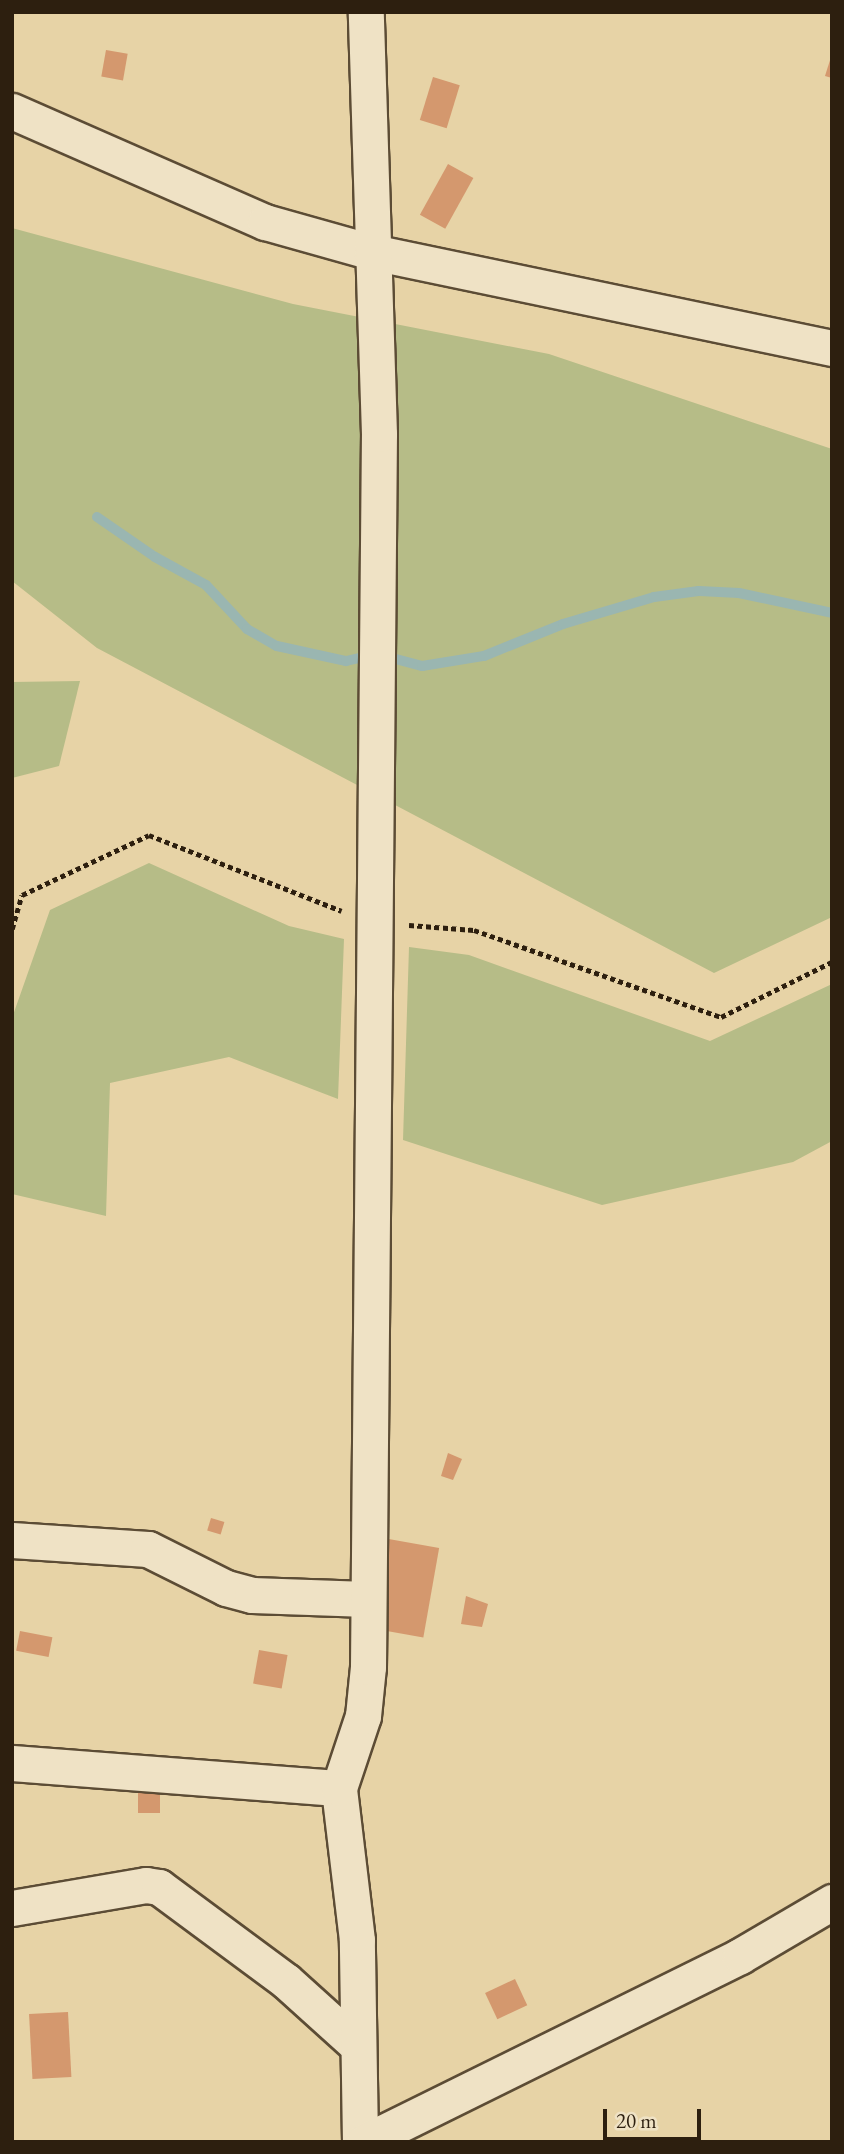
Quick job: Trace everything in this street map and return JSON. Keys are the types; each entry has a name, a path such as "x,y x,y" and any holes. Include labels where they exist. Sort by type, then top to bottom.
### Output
{"street":[{"path":"366,12 379,434 374,1244 368,1667 363,1716 339,1788 357,1940 358,2046 371,2140 740,1956 832,1902"},
{"path":"12,111 265,222 372,252 832,348"},
{"path":"12,1540 148,1549 226,1588 252,1595 367,1599"},
{"path":"12,1763 339,1788"},
{"path":"12,1908 146,1885 159,1887 256,1956 358,2046"}],"green space":[{"path":"12,228 293,304 549,354 832,449 832,917 714,973 97,648 12,581"},
{"path":"80,681 59,766 12,778 12,682"},
{"path":"149,863 289,926 344,939 338,1099 229,1057 110,1083 106,1216 12,1194 12,1018 50,910"},
{"path":"409,947 469,955 710,1041 832,984 832,1141 793,1162 602,1205 403,1140"}],"building":[{"path":"106,50 128,54 123,80 101,77"},
{"path":"832,58 832,78 825,76"},
{"path":"433,77 460,85 447,128 420,120"},
{"path":"448,164 473,178 445,229 420,215"},
{"path":"448,1453 462,1459 453,1480 441,1476"},
{"path":"211,1518 224,1522 221,1535 207,1530"},
{"path":"383,1538 439,1548 423,1638 367,1628"},
{"path":"466,1596 488,1604 482,1627 461,1624"},
{"path":"20,1631 52,1637 49,1657 16,1651"},
{"path":"259,1650 288,1655 282,1689 253,1683"},
{"path":"138,1787 160,1787 160,1813 138,1813"},
{"path":"515,1979 527,2005 497,2019 485,1993"},
{"path":"68,2012 71,2077 32,2079 29,2014"}],"waterway":[{"path":"97,517 155,557 206,585 247,629 277,646 346,661 377,654 422,666 484,656 563,624 654,597 699,591 739,593 832,613"}]}
